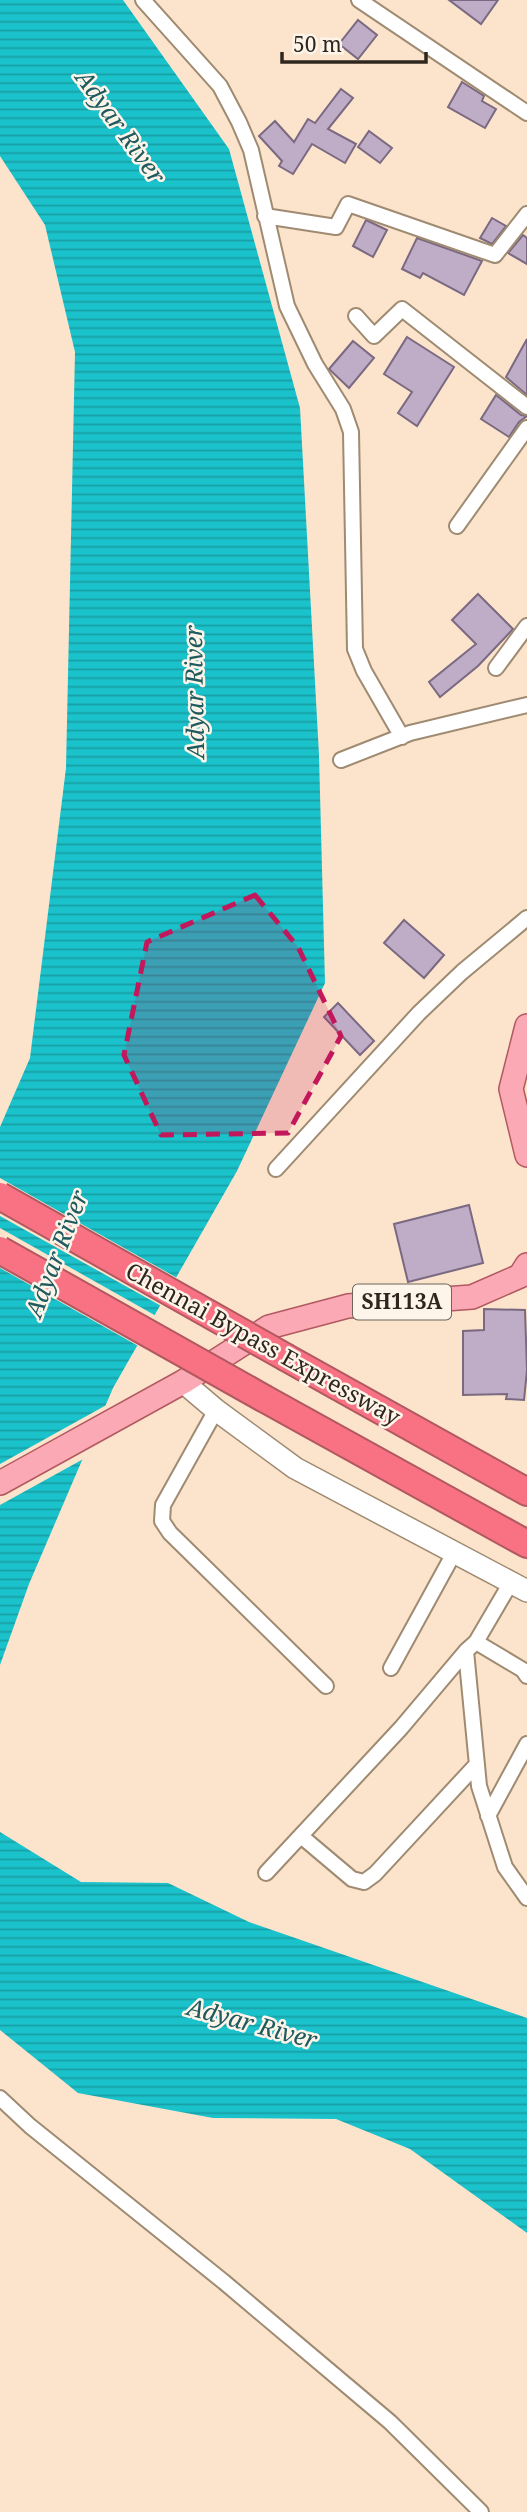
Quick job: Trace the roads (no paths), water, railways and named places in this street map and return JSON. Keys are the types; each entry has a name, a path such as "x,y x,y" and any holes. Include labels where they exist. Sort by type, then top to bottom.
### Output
{"highway":[{"name":"Chennai Bypass Expressway","path":"0,1196 527,1492"},
{"name":"Chennai Bypass Expressway","path":"0,1250 527,1544"}],"main road":[{"path":"527,1026 511,1090 527,1155"},
{"name":"SH113A","path":"0,1483 179,1385 269,1327 348,1306 472,1297 520,1276 527,1265"}],"street":[{"path":"143,0 220,86 251,150 287,306 315,363 343,409 351,432 354,474 355,649 364,671 402,737"},
{"path":"359,0 527,113"},
{"path":"265,216 336,227 348,204 495,255 527,214"},
{"path":"356,316 374,337 402,309 527,407"},
{"path":"457,526 527,428"},
{"path":"496,668 527,626"},
{"path":"341,760 402,737 527,705"},
{"path":"276,1169 419,1013 462,972 527,918"},
{"path":"179,1385 295,1468 518,1587 401,1728 267,1873"},
{"path":"216,1410 163,1505 162,1521 170,1534 326,1686"},
{"path":"391,1668 454,1553"},
{"path":"471,1646 523,1670 527,1676"},
{"path":"471,1646 479,1786 505,1867 527,1898"},
{"path":"488,1816 527,1744"},
{"path":"301,1836 352,1880 364,1881 375,1874 477,1764"},
{"path":"0,2098 30,2126 224,2282 390,2422 481,2512"}],"water":[{"name":"Adyar River","path":"0,0 123,0 229,149 300,408 319,755 325,983 237,1171 113,1388 29,1584 0,1665 0,1127 30,1058 66,768 75,352 45,225 0,156"},
{"name":"Adyar River","path":"0,1832 81,1882 168,1883 249,1922 527,2018 527,2233 410,2149 336,2119 213,2118 78,2093 0,2030"}]}
